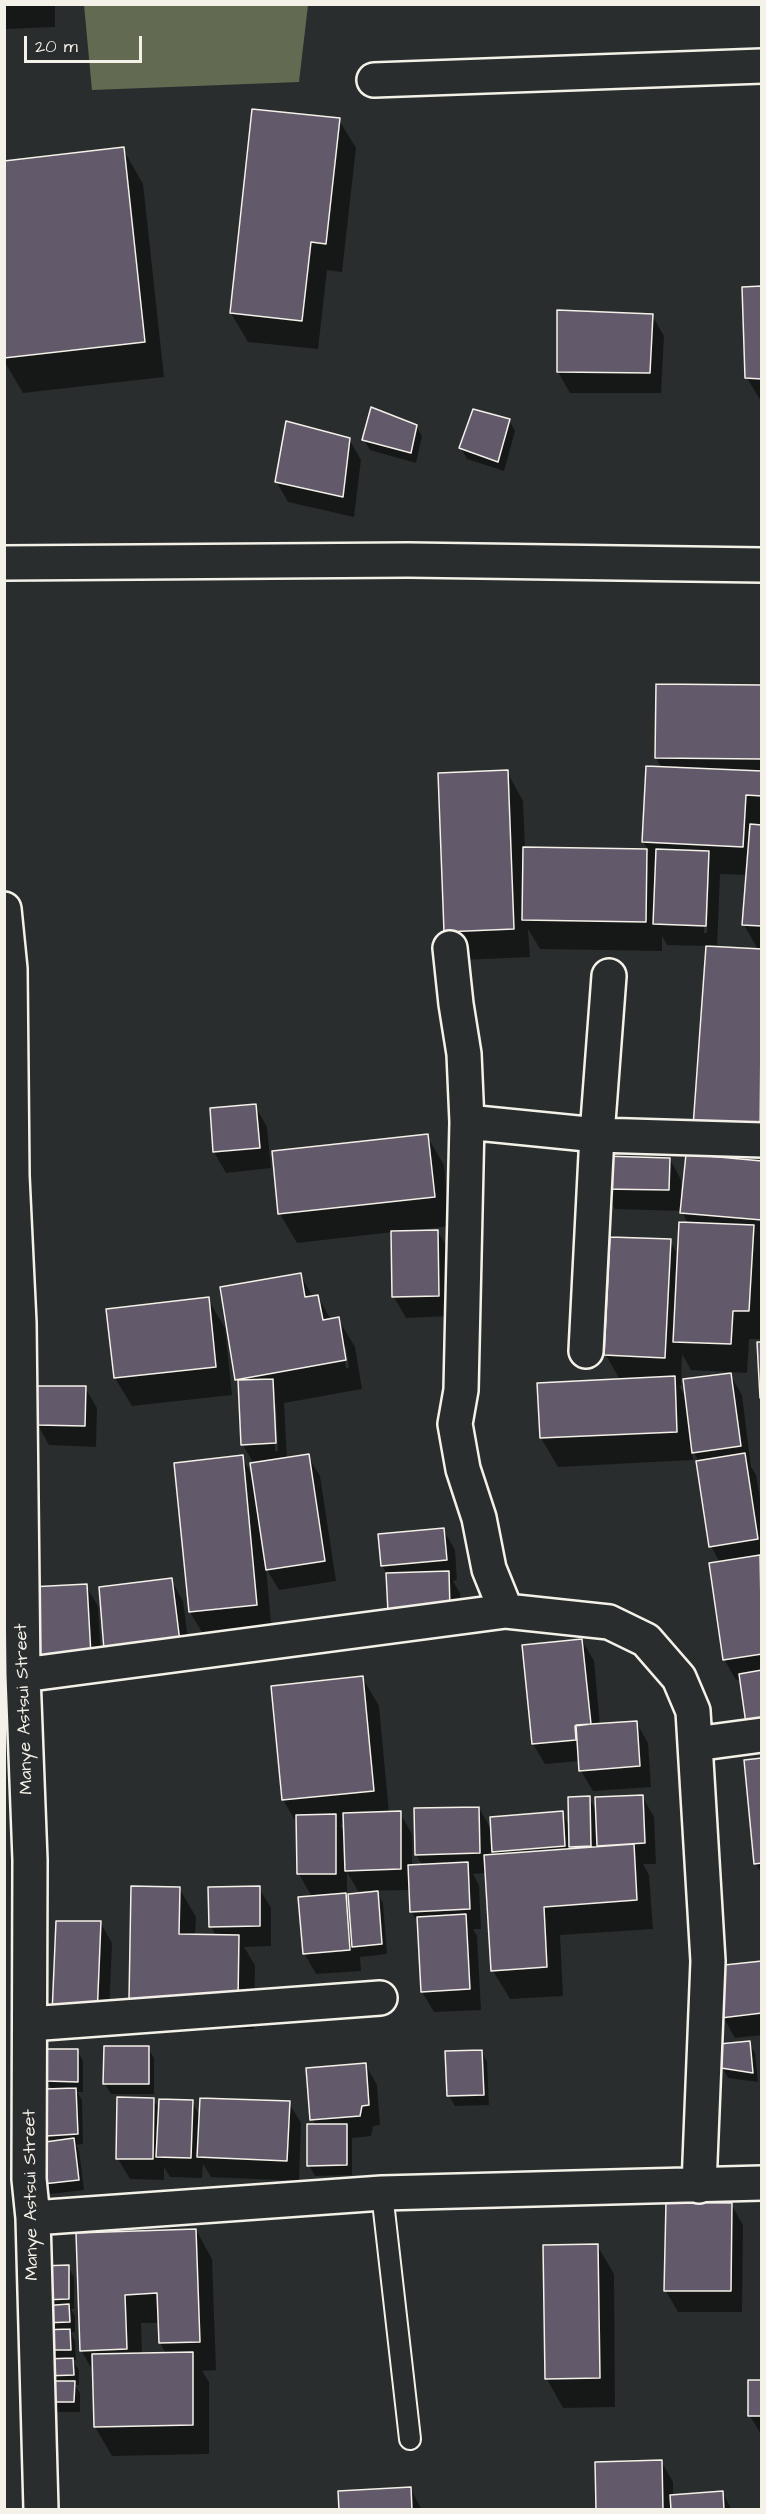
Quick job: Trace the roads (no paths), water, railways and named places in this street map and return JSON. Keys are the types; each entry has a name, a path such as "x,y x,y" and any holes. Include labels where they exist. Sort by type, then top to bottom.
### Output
{"street":[{"path":"374,80 762,66"},
{"path":"4,562 408,560 762,565"},
{"name":"Manye Astsui Street","path":"4,909 10,969 8,1175 30,1860 30,2024 17,2183 33,2217 41,2510"},
{"path":"450,948 464,1053 467,1122 461,1390 455,1424 463,1469 480,1518 489,1569 506,1611"},
{"path":"586,1351 597,1135 609,976"},
{"path":"467,1122 597,1135 762,1140"},
{"path":"23,1675 506,1611 609,1622 646,1640 679,1678 693,1711 708,1961 699,2186"},
{"path":"695,1744 762,1735"},
{"path":"30,2024 380,1998"},
{"path":"33,2217 382,2193 762,2183"}],"lane":[{"path":"382,2193 410,2439"}]}
